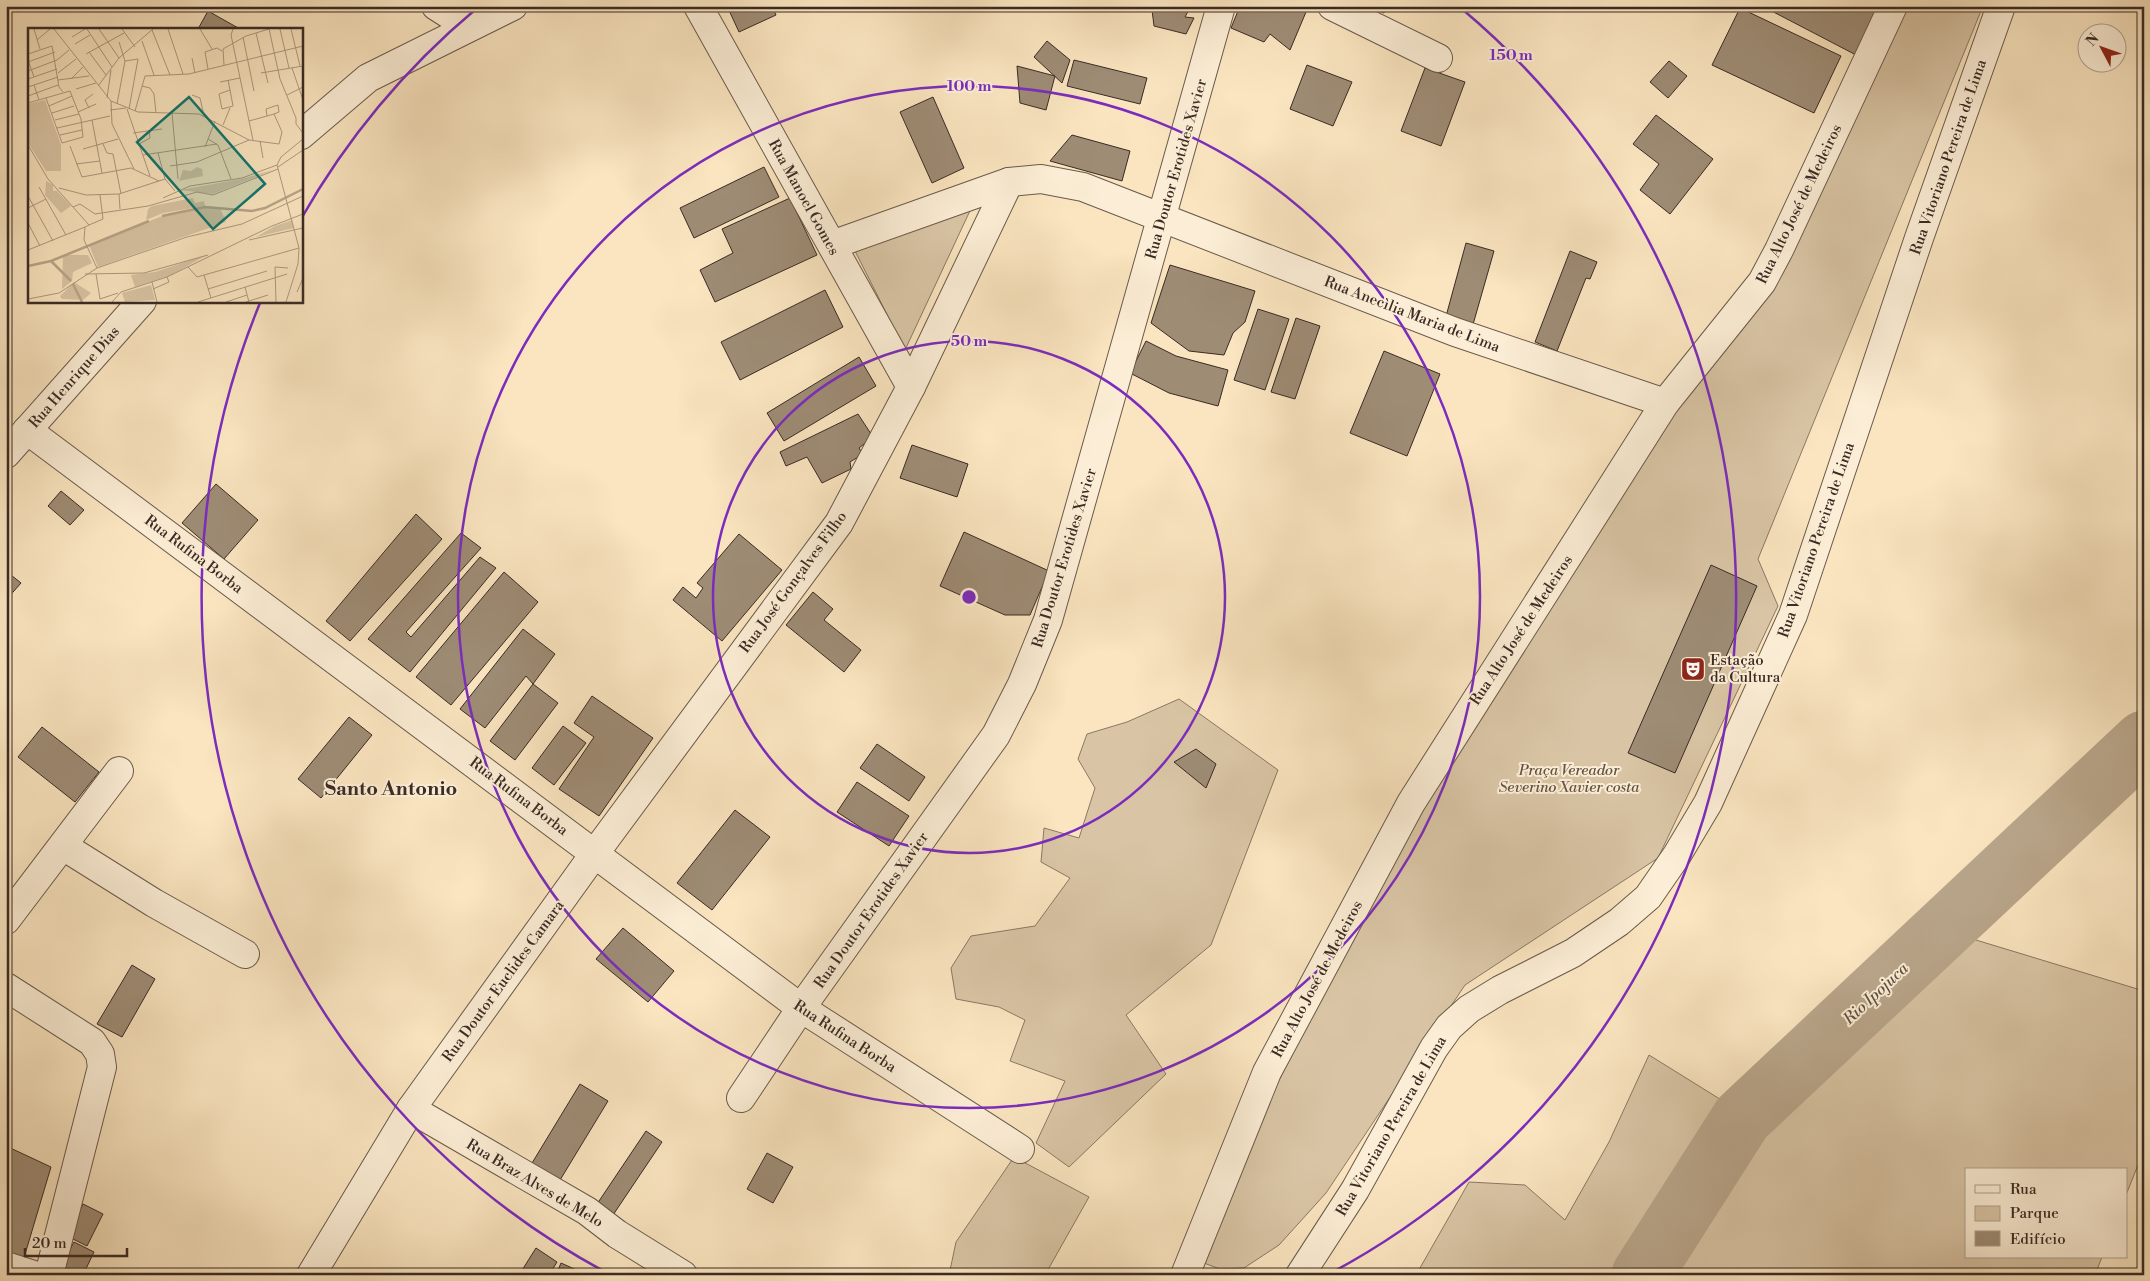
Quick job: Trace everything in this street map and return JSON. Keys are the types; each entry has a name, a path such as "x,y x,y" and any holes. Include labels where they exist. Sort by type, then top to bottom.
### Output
{"street":[{"path":"436,6 469,27"},
{"path":"302,134 368,78 512,6"},
{"name":"Rua Manoel Gomes","path":"698,6 911,387"},
{"name":"Rua Doutor Erotides Xavier","path":"741,1098 801,1008 996,735 1022,684 1048,620 1221,6"},
{"path":"1332,6 1438,58"},
{"name":"Rua Alto José de Medeiros","path":"1185,1275 1267,1072 1411,803 1665,403 1762,282 1779,250 1893,6"},
{"name":"Rua Vitoriano Pereira de Lima","path":"1300,1275 1355,1190 1434,1048 1449,1027 1469,1009 1500,990 1573,953 1619,922 1648,897 1678,855 1708,803 1793,615 1916,247 2001,6"},
{"name":"Rua Anecìlia Maria de Lima","path":"832,245 1010,182 1041,179 1083,187 1455,332 1665,403"},
{"name":"Rua José Gonçalves Filho","path":"595,853 839,523 911,387 1010,182"},
{"name":"Rua Henrique Dias","path":"6,454 141,302"},
{"name":"Rua Rufina Borba","path":"27,430 801,1008 1020,1149"},
{"path":"6,920 118,771"},
{"path":"63,846 154,902 245,954"},
{"name":"Rua Doutor Euclides Camara","path":"311,1275 411,1109 595,853"},
{"path":"6,987 92,1042 100,1054 102,1067 49,1275"},
{"name":"Rua Braz Alves de Melo","path":"411,1109 586,1211 617,1234 682,1275"},
{"path":"6,1266 34,1275"}],"green space":[{"name":"Praça Vereador Severino Xavier costa","path":"1907,6 1983,6 1758,559 1778,606 1658,858 1465,985 1326,1193 1279,1245 1244,1268 1220,1269 1193,1259 1201,1235 1423,795 1677,403 1782,273"},
{"path":"975,200 905,350 853,247"},
{"path":"1179,699 1278,770 1211,945 1126,1015 1166,1074 1069,1167 1036,1143 1065,1081 1010,1061 1025,1020 999,1007 956,999 951,968 971,936 1035,926 1070,878 1041,862 1044,828 1079,838 1095,788 1078,759 1087,734 1127,722"},
{"path":"1943,930 2144,991 2144,1150 2128,1190 2128,1168 1965,1168 1965,1258 2102,1258 2095,1275 1644,1275 1661,1245"},
{"path":"1649,1055 1723,1101 1613,1275 1416,1275 1469,1182 1525,1185 1565,1220 1609,1142"},
{"path":"1014,1157 1089,1197 1045,1275 949,1275 956,1242"}],"building":[{"path":"727,6 772,6 776,15 739,32"},
{"path":"1143,6 1191,6 1185,17 1194,18 1186,34 1154,26 1152,10"},
{"path":"1240,6 1293,6 1306,12 1290,50 1270,34 1264,42 1231,28"},
{"path":"1369,6 1387,6 1384,13"},
{"path":"1762,6 1883,6 1858,56"},
{"path":"1740,8 1841,56 1814,113 1712,65"},
{"path":"208,11 238,28 199,28"},
{"path":"1047,41 1070,60 1062,83 1034,57"},
{"path":"1074,60 1147,78 1140,104 1067,86"},
{"path":"1669,61 1687,76 1668,98 1650,82"},
{"path":"1307,65 1352,82 1333,126 1290,109"},
{"path":"1017,66 1055,76 1046,110 1020,103"},
{"path":"1425,68 1465,82 1441,146 1401,131"},
{"path":"933,97 964,168 932,183 900,112"},
{"path":"1656,115 1713,159 1670,214 1640,190 1659,164 1633,144"},
{"path":"1072,135 1130,151 1122,181 1050,161"},
{"path":"764,167 779,197 694,238 680,208"},
{"path":"790,198 817,255 715,302 700,270 733,253 722,229"},
{"path":"1466,243 1494,251 1472,328 1445,320"},
{"path":"1570,251 1597,262 1590,279 1586,278 1557,351 1535,342"},
{"path":"1170,265 1255,291 1245,322 1233,333 1224,355 1189,351 1151,323"},
{"path":"825,290 843,327 740,380 721,342"},
{"path":"1258,309 1289,319 1265,390 1234,380"},
{"path":"1296,318 1320,326 1295,399 1271,392"},
{"path":"1146,341 1176,356 1228,370 1218,406 1169,393 1130,373"},
{"path":"1384,351 1440,374 1407,456 1350,433"},
{"path":"859,357 876,386 784,441 767,413"},
{"path":"858,414 873,437 859,448 863,454 850,462 851,469 822,483 807,457 786,466 780,452"},
{"path":"912,445 968,464 957,497 900,478"},
{"path":"216,484 258,520 224,559 182,523"},
{"path":"61,491 84,510 70,525 48,506"},
{"path":"416,514 442,539 350,641 326,621"},
{"path":"964,532 1049,571 1030,615 1005,615 940,586"},
{"path":"461,533 481,548 406,632 411,637 480,557 496,568 410,672 368,639"},
{"path":"739,534 782,570 722,641 673,600 683,587 696,598 703,588 697,583"},
{"name":"Estação da Cultura","path":"1711,565 1757,586 1675,773 1628,753"},
{"path":"6,571 21,583 6,600"},
{"path":"504,572 538,602 451,705 416,677"},
{"path":"813,592 833,609 824,620 861,650 844,672 786,625"},
{"path":"523,629 555,654 533,684 526,676 485,728 460,709"},
{"path":"533,684 558,703 515,760 490,741"},
{"path":"592,696 653,738 599,816 559,789 594,737 574,723"},
{"path":"349,717 372,735 321,798 298,779"},
{"path":"563,726 586,743 554,785 532,768"},
{"path":"42,727 99,772 75,802 18,757"},
{"path":"877,744 925,777 909,801 860,768"},
{"path":"1196,749 1216,764 1206,788 1174,762"},
{"path":"857,782 909,816 889,846 837,812"},
{"path":"735,810 770,837 712,910 677,883"},
{"path":"623,928 674,971 648,1002 596,959"},
{"path":"132,965 155,979 122,1037 97,1024"},
{"path":"580,1084 608,1101 557,1185 529,1168"},
{"path":"646,1131 662,1142 611,1218 595,1207"},
{"path":"6,1146 51,1167 23,1261 6,1258"},
{"path":"767,1153 793,1167 773,1203 747,1189"},
{"path":"83,1204 103,1214 87,1246 67,1236"},
{"path":"74,1242 94,1252 83,1275 61,1275 57,1273"},
{"path":"536,1248 557,1262 549,1275 519,1275"},
{"path":"561,1263 581,1272 580,1275 556,1275"}],"waterway":[{"name":"Rio Ipojuca","path":"1642,1275 1742,1118 2144,741"}],"place":[{"name":"Estação da Cultura","path":"1693,669"}],"district":[{"name":"Santo Antonio","path":"391,788"}]}
